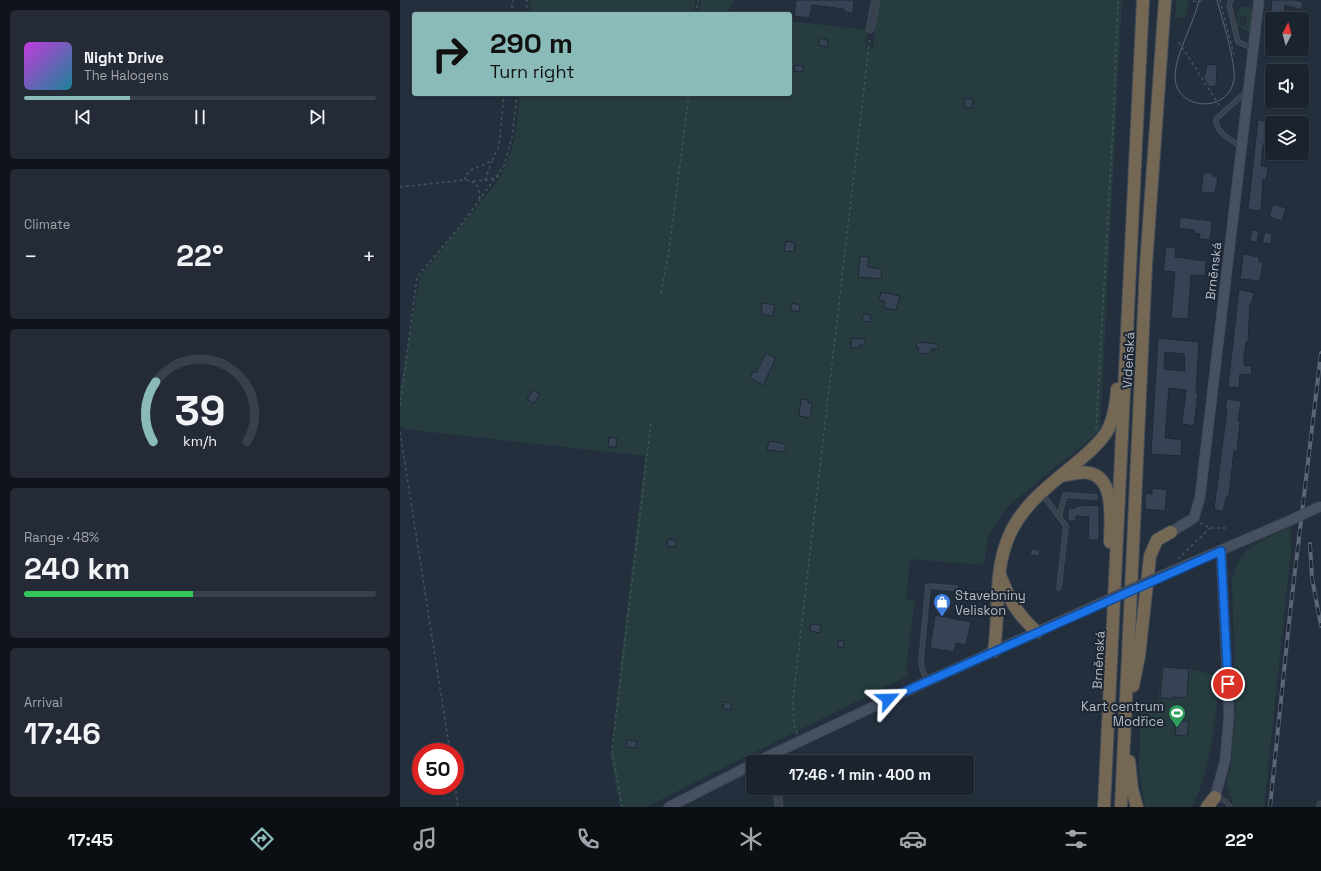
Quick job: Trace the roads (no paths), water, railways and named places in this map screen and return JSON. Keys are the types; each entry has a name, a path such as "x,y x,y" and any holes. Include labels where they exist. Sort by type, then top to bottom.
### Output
{"highway":[{"name":"Vídeňská","path":"1126,347 1143,0"},
{"name":"Vídeňská","path":"1125,722 1146,264 1165,0"},
{"path":"994,651 996,636 996,596 1008,536 1021,514 1041,492 1092,450 1107,432 1114,412 1118,378 1126,347"},
{"name":"Brněnská","path":"1104,807 1126,347"},
{"path":"1060,477 1088,472 1096,475 1103,482 1109,493 1110,546 1116,563"},
{"path":"1120,807 1125,722 1139,656 1150,556 1157,540 1171,532"},
{"path":"1000,574 1010,598 1021,617 1037,632"},
{"path":"1125,722 1132,789 1137,807"},
{"path":"1207,807 1213,802"}],"main road":[{"name":"Brněnská","path":"1171,532 1194,518 1200,497 1259,0"},
{"path":"775,755 799,741 928,681 1321,506"},
{"path":"1213,802 1225,761 1230,715 1221,551"},
{"path":"669,807 746,768"}],"street":[{"path":"870,29 876,0"},
{"path":"778,795 779,807"}],"lane":[{"path":"1231,0 1229,5 1238,42 1253,49"},
{"path":"1242,147 1227,137 1217,127 1216,119 1248,90"},
{"path":"1041,492 1066,526 1059,588"},
{"path":"1059,516 1065,494 1095,497"},
{"path":"928,681 922,668 921,661 928,586 955,588"},
{"path":"1213,802 1226,801 1230,807"}],"tram line":[{"path":"1199,0 1197,9 1178,57 1175,75 1177,87 1183,96 1202,104 1212,103 1222,99 1230,91 1234,80 1231,52 1217,0"}],"railway":[{"path":"1270,807 1290,613 1321,353"},
{"path":"1310,544 1312,578 1321,626"}],"place":[{"name":"Stavebniny Veliskon","path":"942,617"},
{"name":"Kart centrum Modřice","path":"1177,728"}]}
